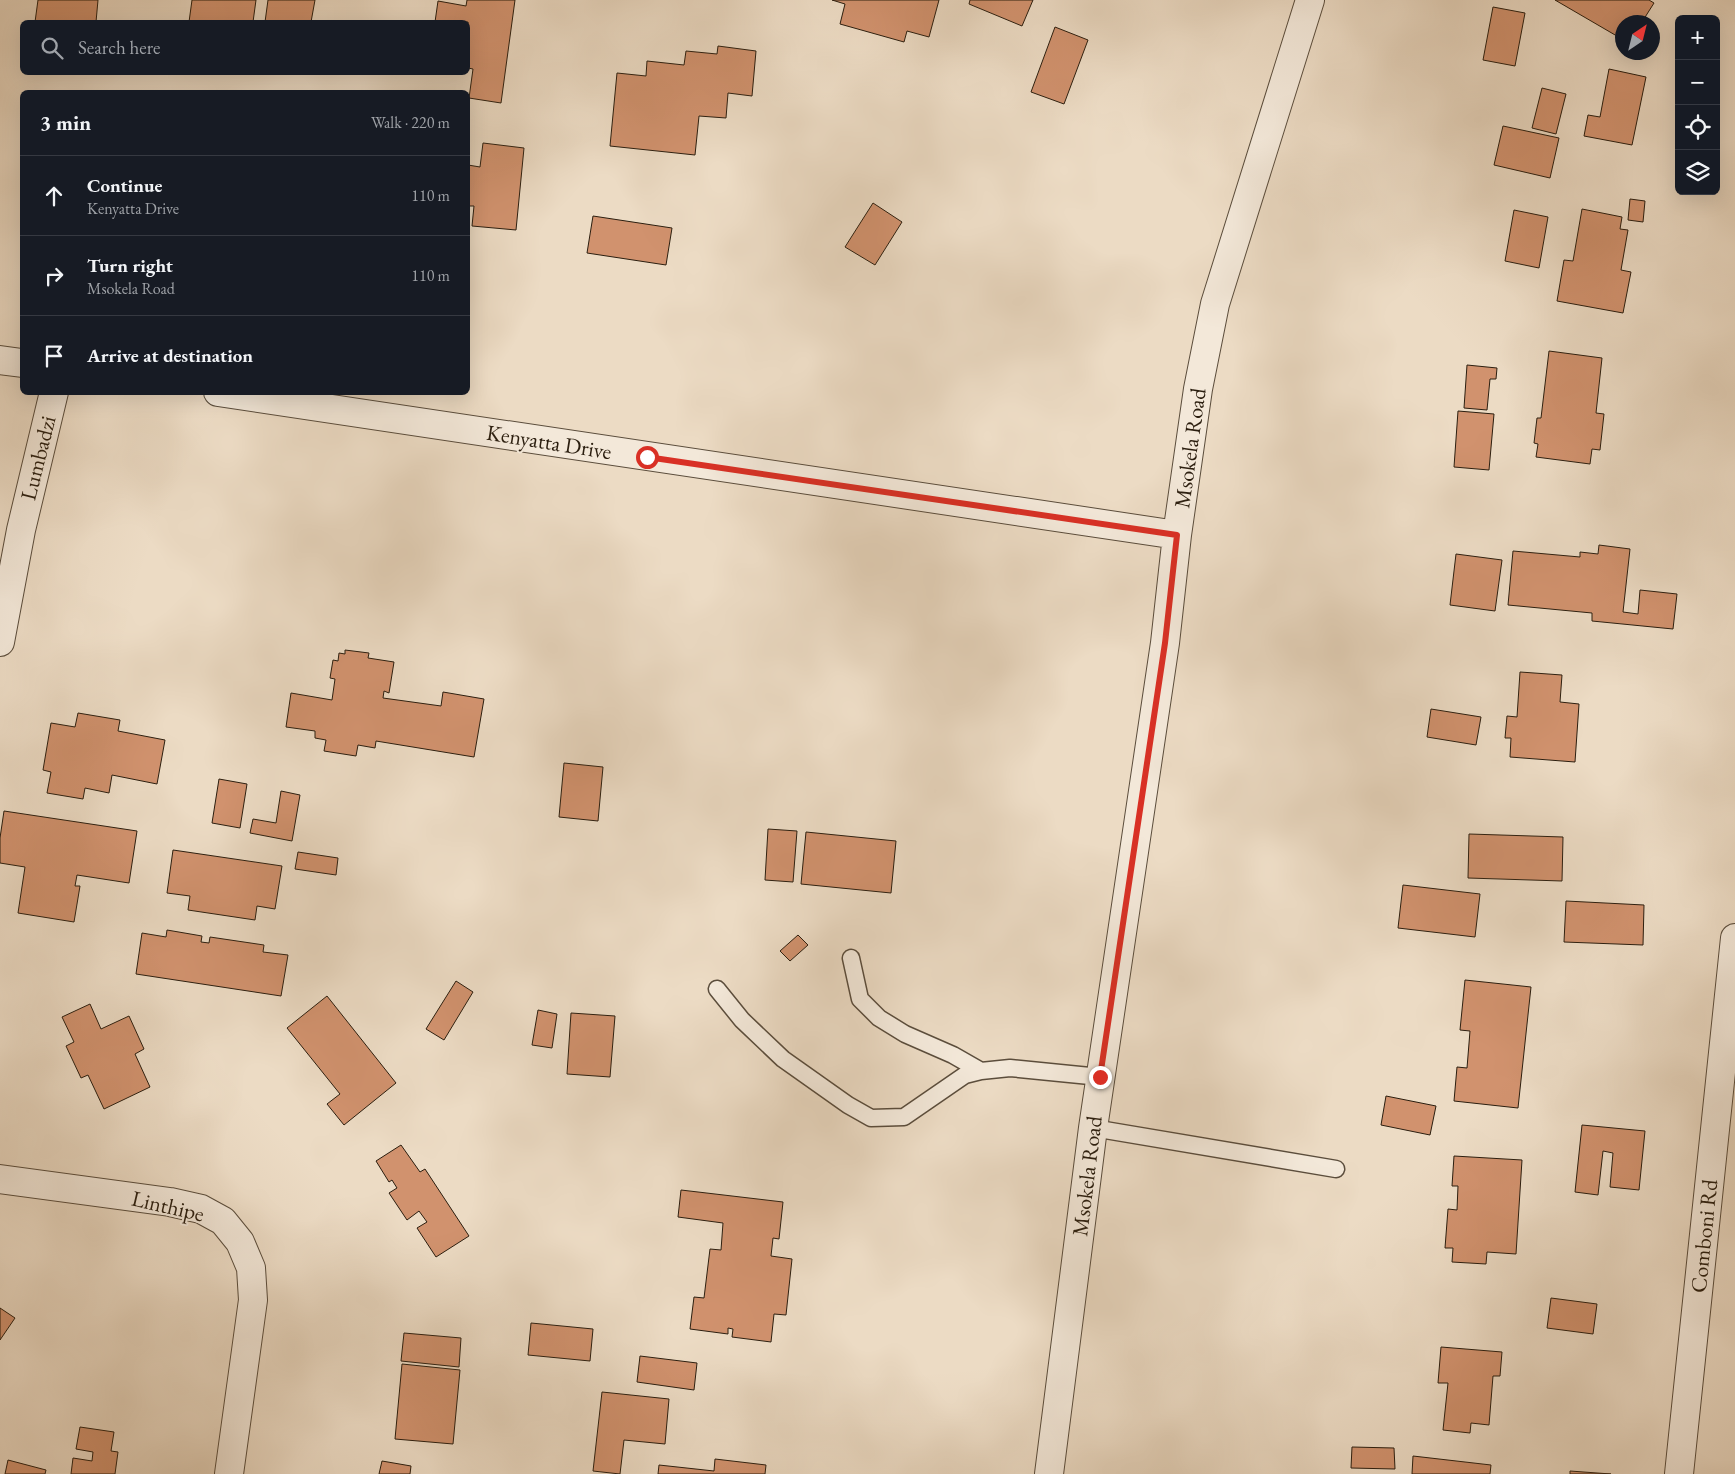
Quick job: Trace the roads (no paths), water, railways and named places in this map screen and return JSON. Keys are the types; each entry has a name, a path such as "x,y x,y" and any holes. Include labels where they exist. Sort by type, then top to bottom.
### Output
{"street":[{"name":"Msokela Road","path":"1049,1474 1100,1077 1164,652 1177,535 1198,389 1215,304 1310,0"},
{"path":"0,360 20,363"},
{"name":"Lumbadzi","path":"0,642 21,530 53,395"},
{"name":"Kenyatta Drive","path":"238,395 1177,535"},
{"name":"Comboni Rd","path":"1679,1474 1735,938"},
{"name":"Linthipe","path":"0,1179 170,1202 201,1208 223,1221 240,1242 251,1268 253,1300 229,1474"}],"lane":[{"path":"851,958 860,999 879,1018 904,1034 953,1055 981,1071"},
{"path":"717,989 742,1020 783,1059 848,1106 871,1118 904,1117 965,1075 981,1071 1010,1068 1100,1077"},
{"path":"1093,1128 1336,1168"}]}
